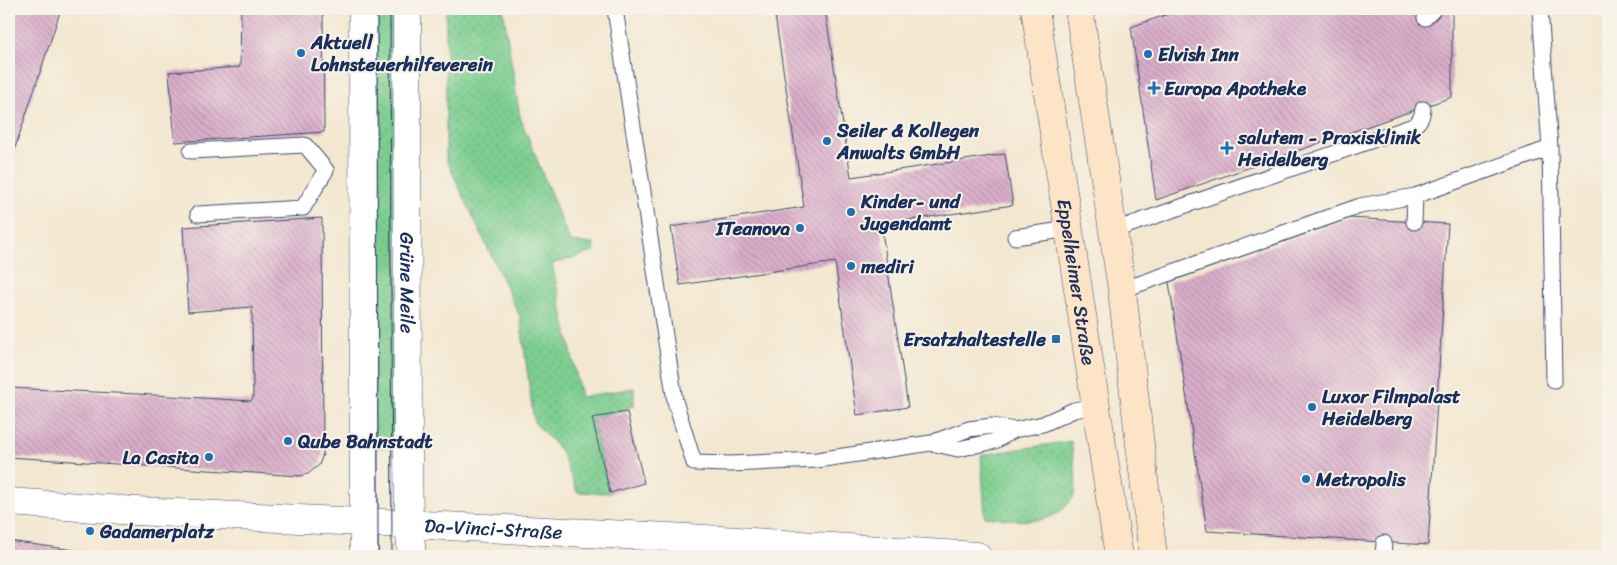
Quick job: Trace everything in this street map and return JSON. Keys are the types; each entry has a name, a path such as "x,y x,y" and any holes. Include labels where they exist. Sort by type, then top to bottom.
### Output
{"main road":[{"name":"Eppelheimer Straße","path":"1035,9 1119,556"},
{"path":"1079,9 1122,290 1153,556"}],"street":[{"path":"363,9 364,556"},
{"name":"Grüne Meile","path":"407,9 408,525 412,556"},
{"name":"Da-Vinci-Straße","path":"9,502 136,511 408,525 689,547 977,556"}],"lane":[{"path":"615,9 675,401 694,463 730,464 817,460 931,443 968,429 992,426 1014,430 1043,424 1074,410 1096,406"},
{"path":"1540,9 1550,148 1554,380"},
{"path":"1112,231 1413,126 1418,123 1423,109"},
{"path":"191,151 304,145 326,170 303,208 198,214"},
{"path":"1122,290 1360,206 1415,196 1550,148"},
{"path":"1414,222 1415,196"},
{"path":"1015,237 1069,229"}],"green space":[{"path":"368,9 397,9 398,447 368,448"},
{"path":"446,9 503,9 520,117 570,242 594,244 593,252 552,264 581,397 634,388 634,406 592,419 610,493 577,492 561,451 534,422 520,317 446,159"},
{"path":"1071,441 1076,485 1072,500 1060,512 1040,520 1029,521 985,517 981,455"}],"building":[{"path":"9,9 61,9 13,154 9,155"},
{"path":"241,9 323,9 324,132 175,142 169,72 240,67"},
{"path":"774,9 825,9 851,177 1005,154 1013,205 881,224 908,407 857,415 835,262 680,285 671,227 804,207"},
{"name":"salutem - Praxisklinik Heidelberg","path":"1182,9 1452,9 1452,97 1156,200 1131,27"},
{"path":"322,218 323,454 319,465 308,474 300,476 9,457 9,388 251,401 253,398 252,307 188,312 183,227"},
{"name":"Luxor Filmpalast Heidelberg","path":"1350,218 1448,224 1428,545 1207,531 1169,282"},
{"path":"627,412 644,483 610,493 592,418"},
{"path":"9,541 110,555 110,556 9,556"}],"tram line":[{"path":"377,9 378,556"},
{"path":"390,9 392,556"}],"place":[{"name":"Aktuell Lohnsteuerhilfeverein","path":"301,53"},
{"name":"Elvish Inn","path":"1148,54"},
{"name":"Europa Apotheke","path":"1154,88"},
{"name":"Seiler & Kollegen Anwalts GmbH","path":"827,141"},
{"name":"salutem - Praxisklinik Heidelberg","path":"1227,148"},
{"name":"Kinder- und Jugendamt","path":"851,212"},
{"name":"ITeanova","path":"800,228"},
{"name":"mediri","path":"851,266"},
{"name":"Ersatzhaltestelle","path":"1056,339"},
{"name":"Luxor Filmpalast Heidelberg","path":"1312,407"},
{"name":"Qube Bahnstadt","path":"288,441"},
{"name":"La Casita","path":"209,457"},
{"name":"Metropolis","path":"1306,479"},
{"name":"Gadamerplatz","path":"90,531"}]}
